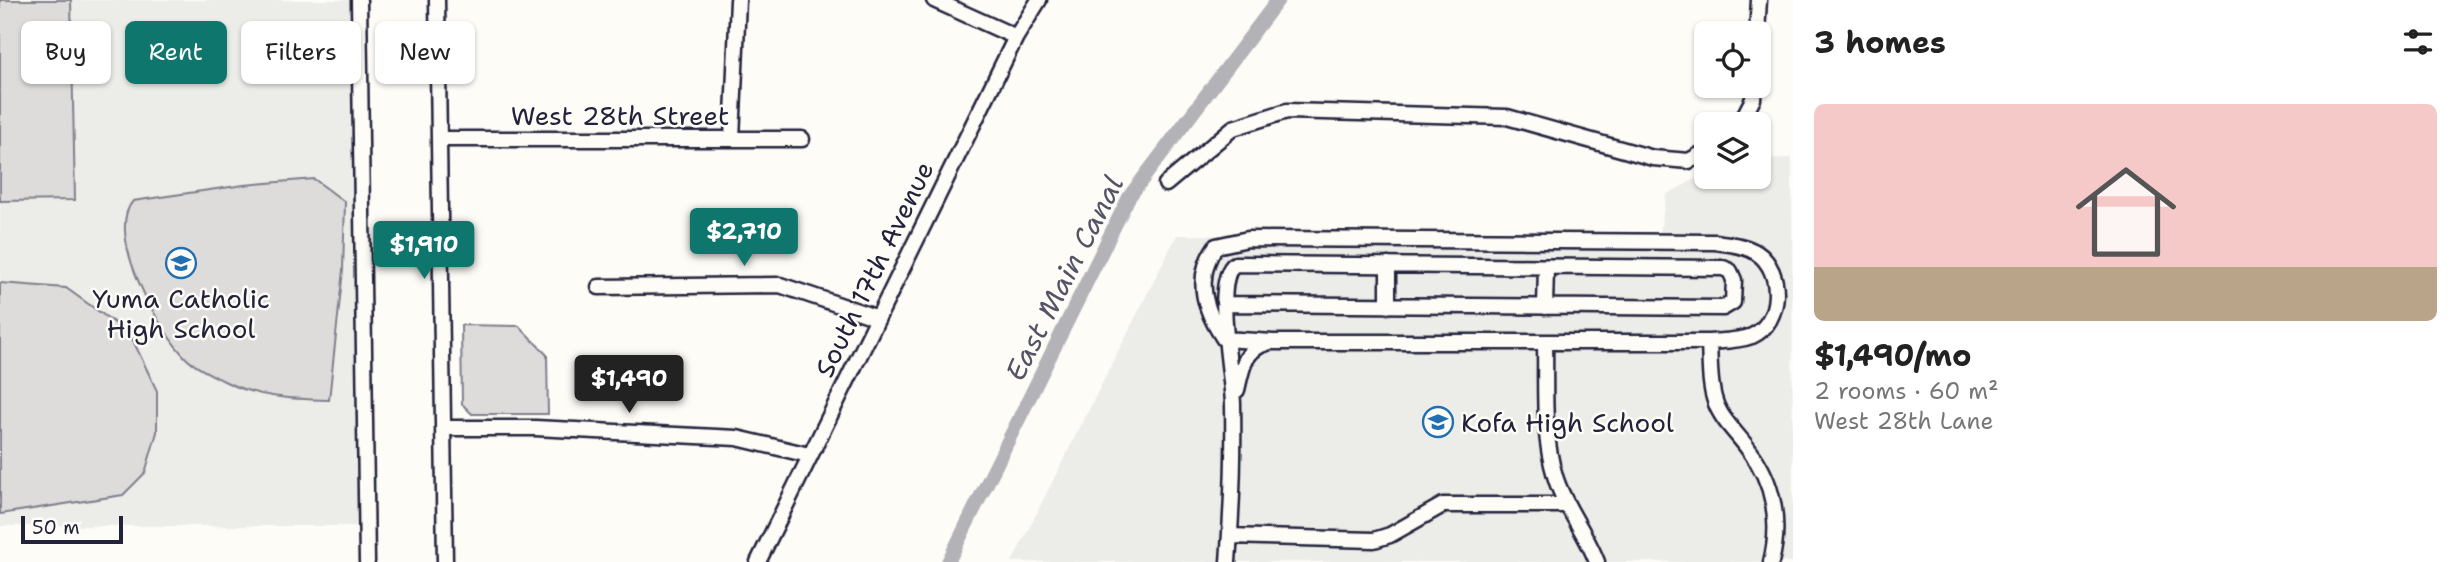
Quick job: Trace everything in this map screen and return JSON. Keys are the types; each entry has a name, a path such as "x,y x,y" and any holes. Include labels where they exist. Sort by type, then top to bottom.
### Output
{"street":[{"path":"359,0 367,562"},
{"path":"437,0 445,562"},
{"path":"732,139 738,0"},
{"path":"934,0 1016,37"},
{"name":"South 17th Avenue","path":"758,562 1016,37 1039,0"},
{"path":"1758,21 1759,0"},
{"path":"1166,184 1233,128 1287,111 1507,117 1653,158 1689,160 1694,157"},
{"name":"West 28th Street","path":"439,139 802,139"},
{"path":"1248,239 1715,242 1740,246 1757,253 1768,264 1773,279 1774,312 1764,326 1752,335 1709,342 1273,342 1224,338 1207,312 1204,273 1209,256 1216,246 1248,239"},
{"path":"1225,304 1723,308 1734,302 1734,279 1730,271 1723,268 1235,264 1227,274 1225,304 1224,338 1231,369 1233,404 1228,562"},
{"path":"1388,265 1388,306"},
{"path":"1545,307 1546,267"},
{"path":"599,287 780,285 878,318"},
{"path":"1233,404 1244,361 1259,345 1273,342"},
{"path":"1545,342 1548,428 1555,475 1567,505 1587,534 1597,562"},
{"path":"1709,342 1714,400 1723,417 1751,452 1772,491 1777,540 1771,562"},
{"path":"443,428 535,428 737,438 809,455"},
{"path":"1230,537 1374,540 1390,535 1443,505 1567,505"}],"shaded area":[{"name":"Yuma Catholic High School","path":"0,0 359,0 359,21 241,21 241,84 360,84 366,526 0,526"},
{"path":"0,0 71,0 71,21 21,21 21,84 73,84 75,200 0,201"},
{"name":"Kofa High School","path":"1792,158 1793,562 1012,562 1177,235 1659,239 1666,195 1694,180 1694,189 1771,189 1771,159"},
{"path":"314,179 345,202 343,270 329,400 289,398 237,387 187,359 163,328 139,283 130,259 125,236 126,216 133,201 244,185"},
{"path":"0,283 66,288 130,334 157,391 157,432 145,473 123,495 0,514"},
{"path":"461,325 519,326 547,355 548,414 472,414 462,404"}],"waterway":[{"name":"East Main Canal","path":"948,562 1129,197 1278,0"}],"place":[{"name":"Yuma Catholic High School","path":"181,263"},
{"name":"Kofa High School","path":"1438,422"}]}
